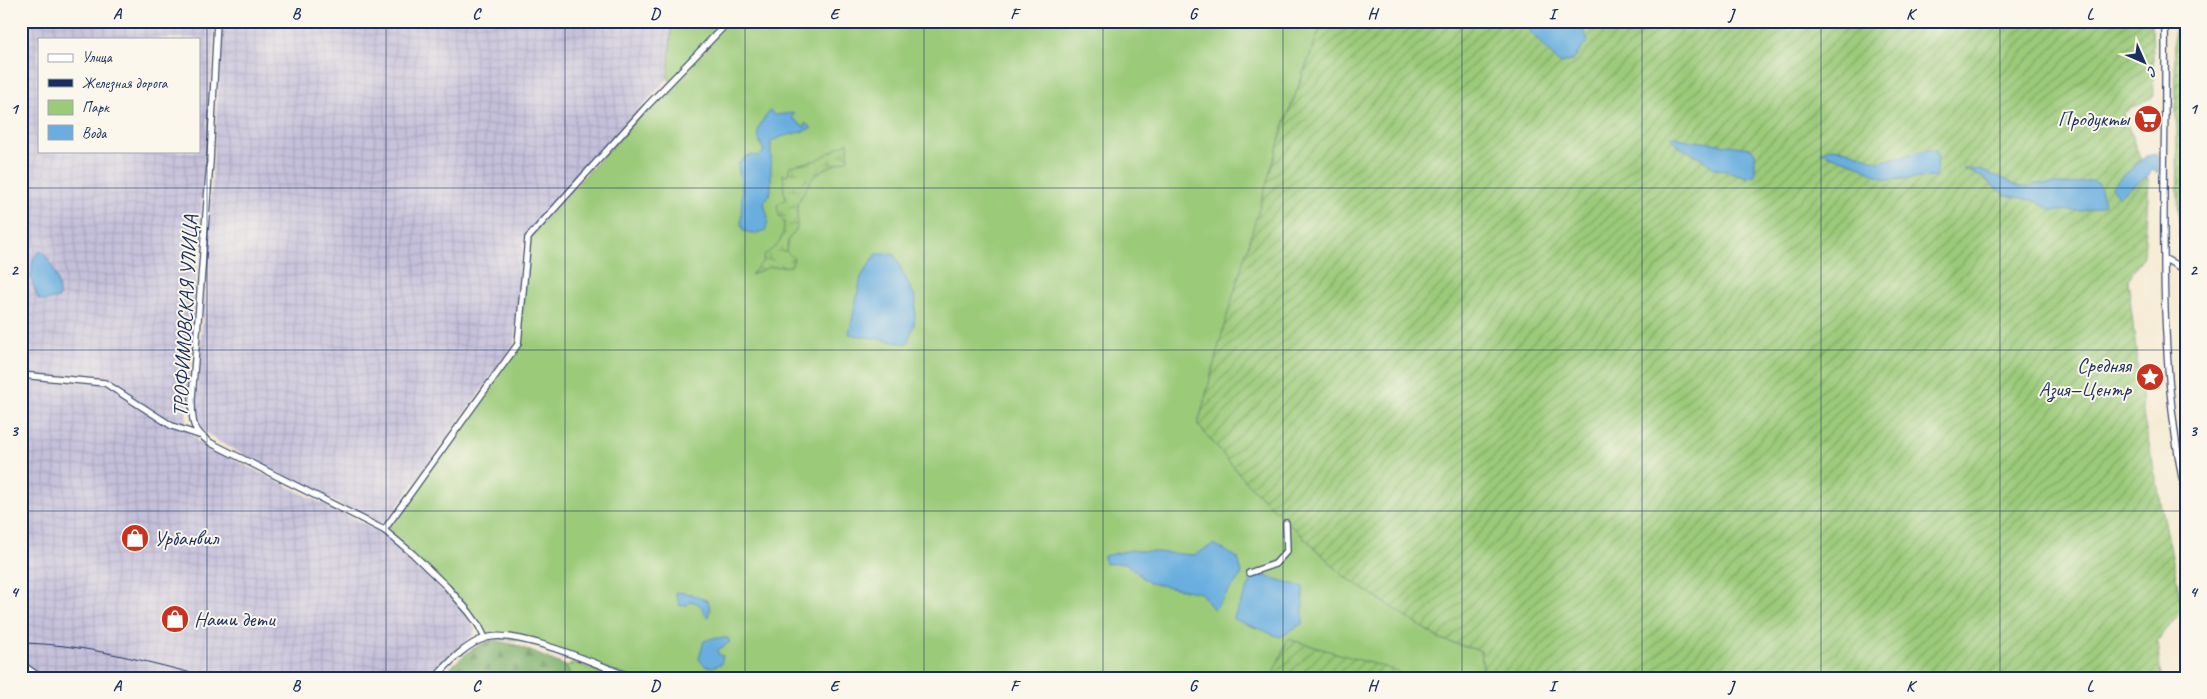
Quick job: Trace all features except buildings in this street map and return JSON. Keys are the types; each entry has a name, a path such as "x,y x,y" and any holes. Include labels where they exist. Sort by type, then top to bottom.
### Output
{"street":[{"name":"ТРОФИМОВСКАЯ УЛИЦА","path":"217,21 210,162 192,399 194,426 199,435 239,458 384,530 413,554 447,587 469,612 485,638"},
{"path":"384,530 518,344 528,238 648,106 729,21"},
{"path":"2165,21 2166,347 2172,422 2186,498"},
{"path":"2165,259 2186,270"},
{"path":"21,375 105,384 172,426 199,435"},
{"path":"1249,574 1275,564 1287,551 1286,523"},
{"path":"434,678 472,644 485,638 503,636 528,640 633,678"},
{"path":"21,664 41,678"},
{"path":"611,678 614,671"}],"shaded area":[{"path":"21,21 215,21 186,419 187,427 198,442 381,532 467,613 475,629 473,635 429,678 21,678"},
{"path":"222,21 672,21 668,78 524,238 514,345 386,522 377,524 217,441 202,429 197,415 196,406"}],"green space":[{"path":"672,21 1323,21 1284,125 1198,424 1249,485 1344,576 1440,639 1481,651 1484,678 1405,678 1396,671 1289,640 1271,678 633,678 528,640 485,638 469,612 384,530 518,344 528,238 671,82 668,78"},
{"path":"1323,21 2152,21 2154,96 2123,113 2149,182 2144,255 2128,280 2144,420 2183,610 2157,641 2161,678 1484,678 1481,651 1440,639 1344,576 1249,485 1198,425 1224,326 1284,125"},
{"path":"2174,21 2186,21 2186,244 2179,238"},
{"path":"848,142 848,159 824,169 813,177 797,204 797,228 788,240 786,251 794,259 791,266 769,267 751,275 763,261 764,255 777,245 782,237 784,221 779,216 777,205 786,199 783,174 787,176 790,166 817,160"},
{"path":"1288,639 1397,671 1405,678 1271,678"},
{"path":"494,640 516,645 566,666 569,672 568,678 440,678 471,650"},
{"path":"574,663 604,672 606,678 568,678 569,672 566,666"}],"water":[{"path":"1514,21 1568,21 1585,32 1588,41 1572,61 1559,63 1526,27"},
{"path":"770,111 775,115 794,113 792,118 805,128 805,123 812,128 781,137 771,142 771,191 764,203 768,218 766,230 754,234 744,231 741,224 742,191 738,165 747,156 759,156 764,151 759,139 758,130"},
{"path":"1671,136 1687,140 1751,148 1755,153 1755,175 1748,177 1714,168 1698,156 1679,147"},
{"path":"1831,148 1847,150 1879,162 1927,150 1935,150 1938,158 1935,177 1887,180 1855,164 1821,152"},
{"path":"2157,154 2159,174 2152,169 2149,176 2118,197 2112,186 2146,156"},
{"path":"1963,169 1979,170 2021,187 2029,187 2035,184 2070,184 2093,181 2098,184 2105,205 2083,211 2050,210 2037,201 2005,195 1983,178"},
{"path":"40,251 48,259 54,272 59,298 45,301 38,299 31,279 33,258"},
{"path":"876,254 894,254 916,299 914,325 907,344 849,334 861,277"},
{"path":"1214,544 1238,558 1242,574 1214,610 1201,593 1149,583 1126,563 1105,564 1104,556 1131,550 1194,555"},
{"path":"1258,574 1303,587 1303,623 1280,637 1233,619 1253,577"},
{"path":"675,592 691,594 708,601 710,609 708,617 701,606 694,602 691,601 687,605 680,606"},
{"path":"713,638 728,638 730,642 718,650 718,654 723,656 721,664 713,667 705,666 699,659 704,641"}],"railway":[{"path":"21,643 93,650 211,678"}],"place":[{"name":"Продукты","path":"2148,119"},
{"name":"Средняя Азия—Центр","path":"2150,377"},
{"name":"Урбанвил","path":"135,538"},
{"name":"Наши дети","path":"175,619"}]}
